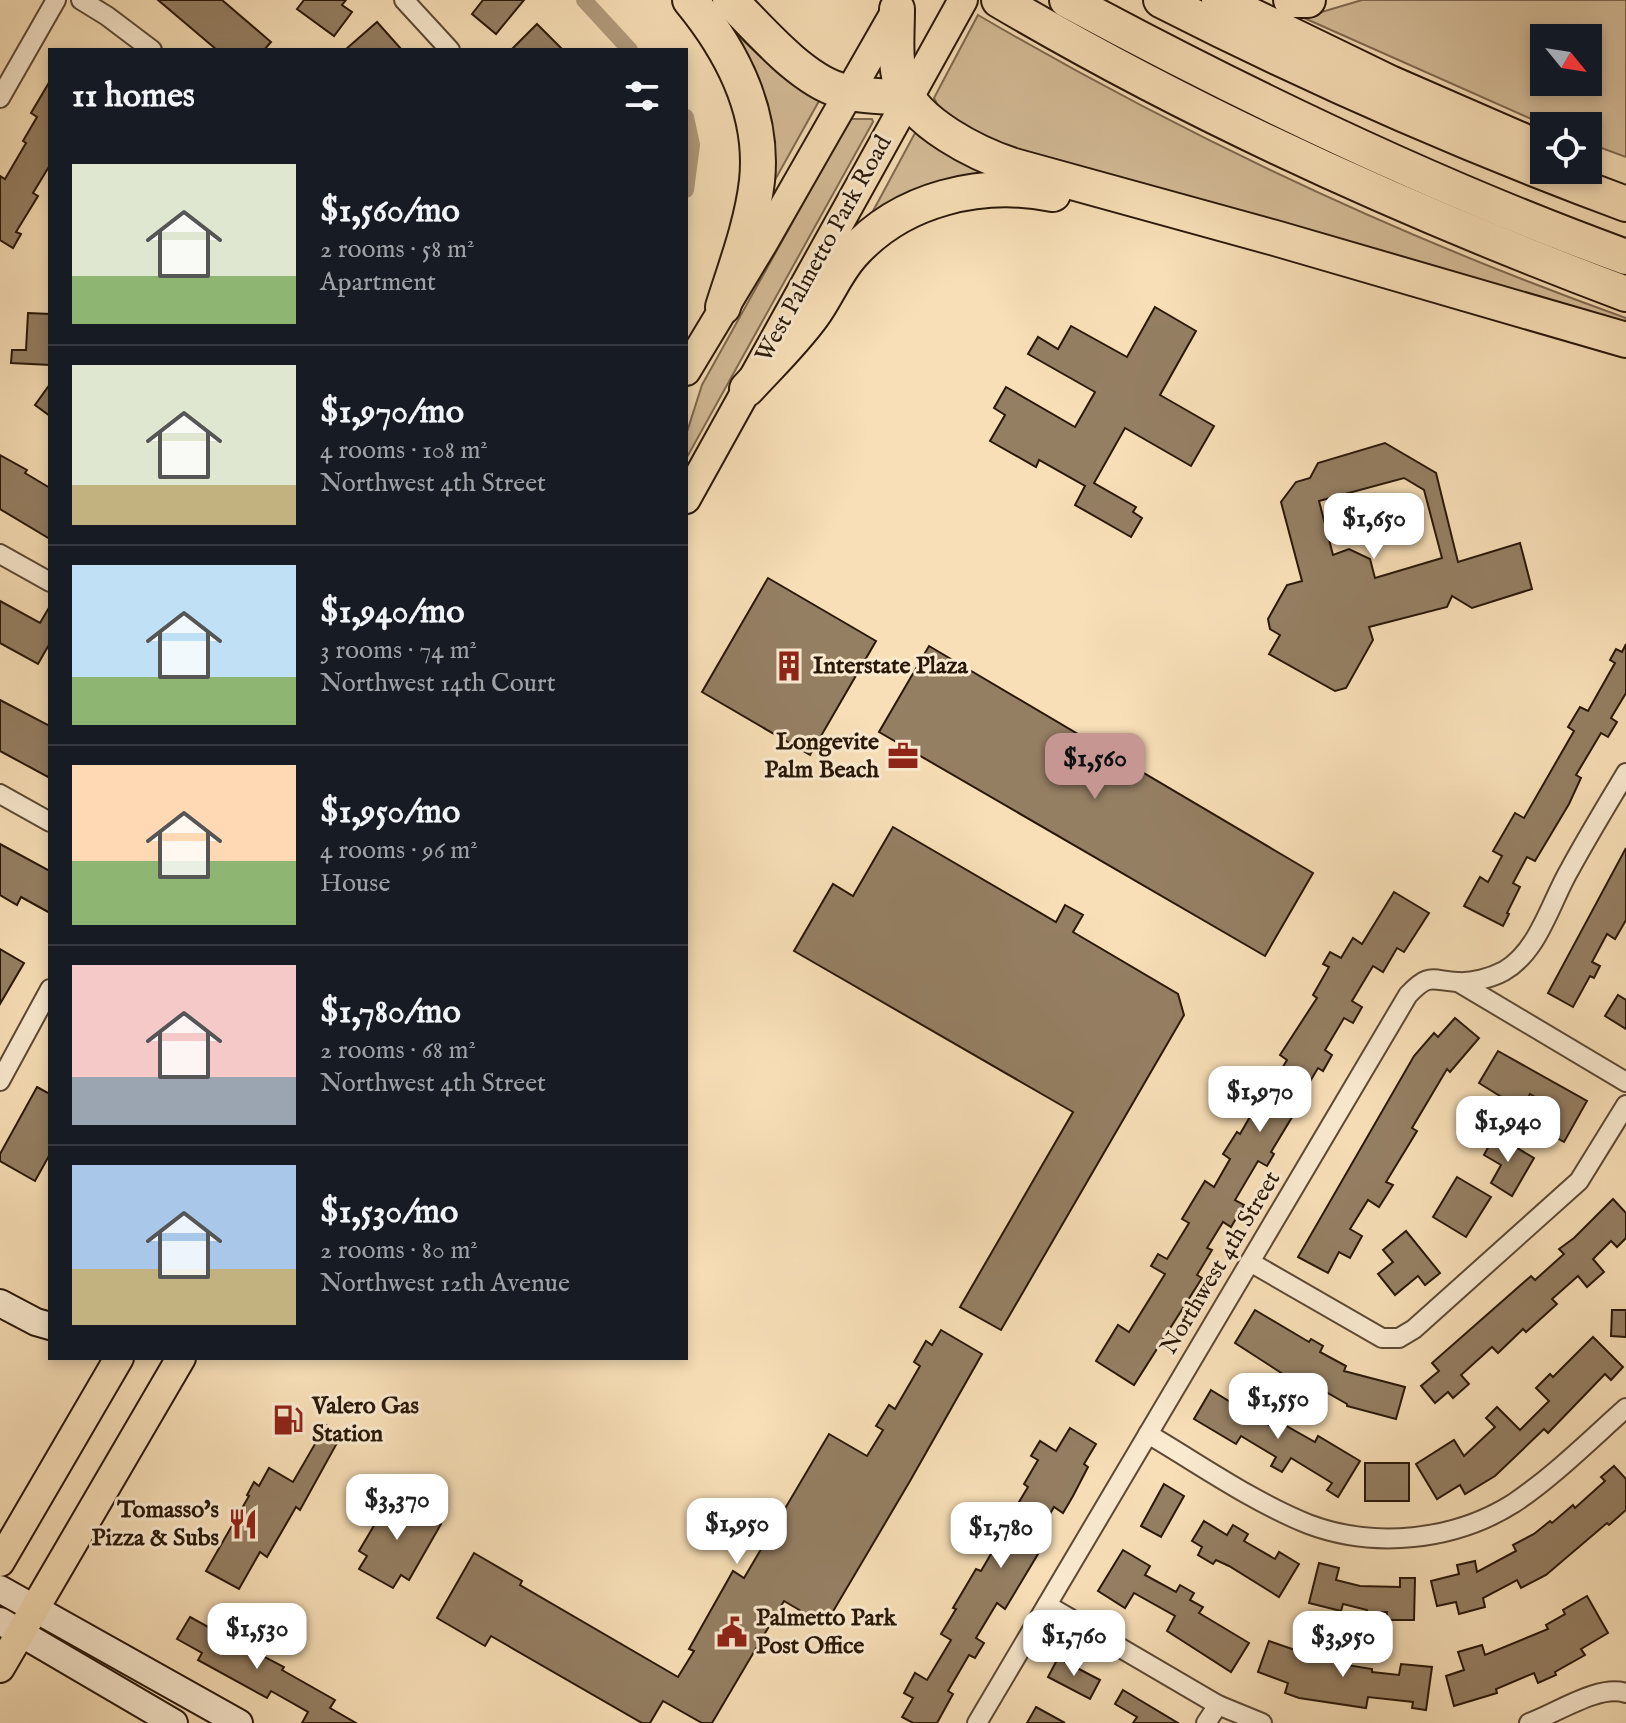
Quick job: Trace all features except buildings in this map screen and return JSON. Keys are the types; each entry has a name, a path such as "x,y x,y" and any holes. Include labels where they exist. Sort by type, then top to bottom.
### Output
{"highway":[{"path":"690,0 715,31 734,62 748,100 756,139 757,179 751,214 723,307"},
{"path":"730,0 804,69 830,87 849,93 907,98"},
{"path":"1067,0 1235,88 1357,145 1497,206 1626,257"},
{"path":"1161,0 1404,116 1626,204"},
{"path":"1194,0 1287,16 1308,0"},
{"path":"1219,0 1287,16 1390,83 1530,143"},
{"path":"900,4 898,64 907,98 948,134 996,160 1626,340"},
{"path":"1019,4 1191,103 1406,205 1626,294"},
{"path":"1602,172 1626,181"},
{"path":"747,389 813,316 852,254 892,220 940,198 986,190 1040,191 1275,238"}],"main road":[{"name":"West Palmetto Park Road","path":"688,495 963,0"},
{"path":"688,368 900,4"},
{"path":"0,1562 118,1360"},
{"path":"0,1668 10,1627 35,1608 180,1360"}],"street":[{"path":"0,98 56,0"},
{"path":"81,0 149,48"},
{"path":"404,0 448,48"},
{"path":"0,554 48,581"},
{"name":"Northwest 4th Street","path":"977,1723 1408,995 1419,983 1436,977 1458,982 1490,977 1519,961 1534,940 1569,870 1626,773"},
{"path":"0,794 48,821"},
{"path":"1458,982 1626,1082"},
{"path":"0,1081 7,1051 48,992"},
{"path":"1250,1262 1382,1338 1399,1338 1414,1329 1579,1181 1626,1105"},
{"path":"0,1303 48,1325"},
{"path":"1148,1434 1282,1512 1310,1524 1353,1535 1398,1538 1456,1529 1511,1505 1536,1488 1626,1408"},
{"path":"0,1589 239,1723"},
{"path":"1047,1605 1218,1705 1262,1723"},
{"path":"10,1627 174,1723"},
{"path":"1529,1723 1598,1693 1615,1689 1626,1693"},
{"path":"1206,1723 1218,1705"}],"shaded area":[{"path":"1362,0 1626,0 1626,157 1602,148 1602,112 1530,112 1530,118 1295,14 1315,14"},
{"path":"978,15 1134,102 1295,182 1459,254 1626,318 1626,334 976,138 940,109 934,98"},
{"path":"733,31 780,75 819,101 766,196"},
{"path":"850,119 872,119 688,455 688,429 702,385"},
{"path":"915,133 956,159 1001,178 865,226"}],"waterway":[{"path":"584,0 628,48"},
{"path":"688,126 692,145 688,175"}],"place":[{"name":"Interstate Plaza","path":"789,666"},
{"name":"Longevite Palm Beach","path":"903,756"},
{"name":"Valero Gas Station","path":"288,1420"},
{"name":"Tomasso's Pizza & Subs","path":"243,1524"},
{"name":"Palmetto Park Post Office","path":"732,1632"}]}
